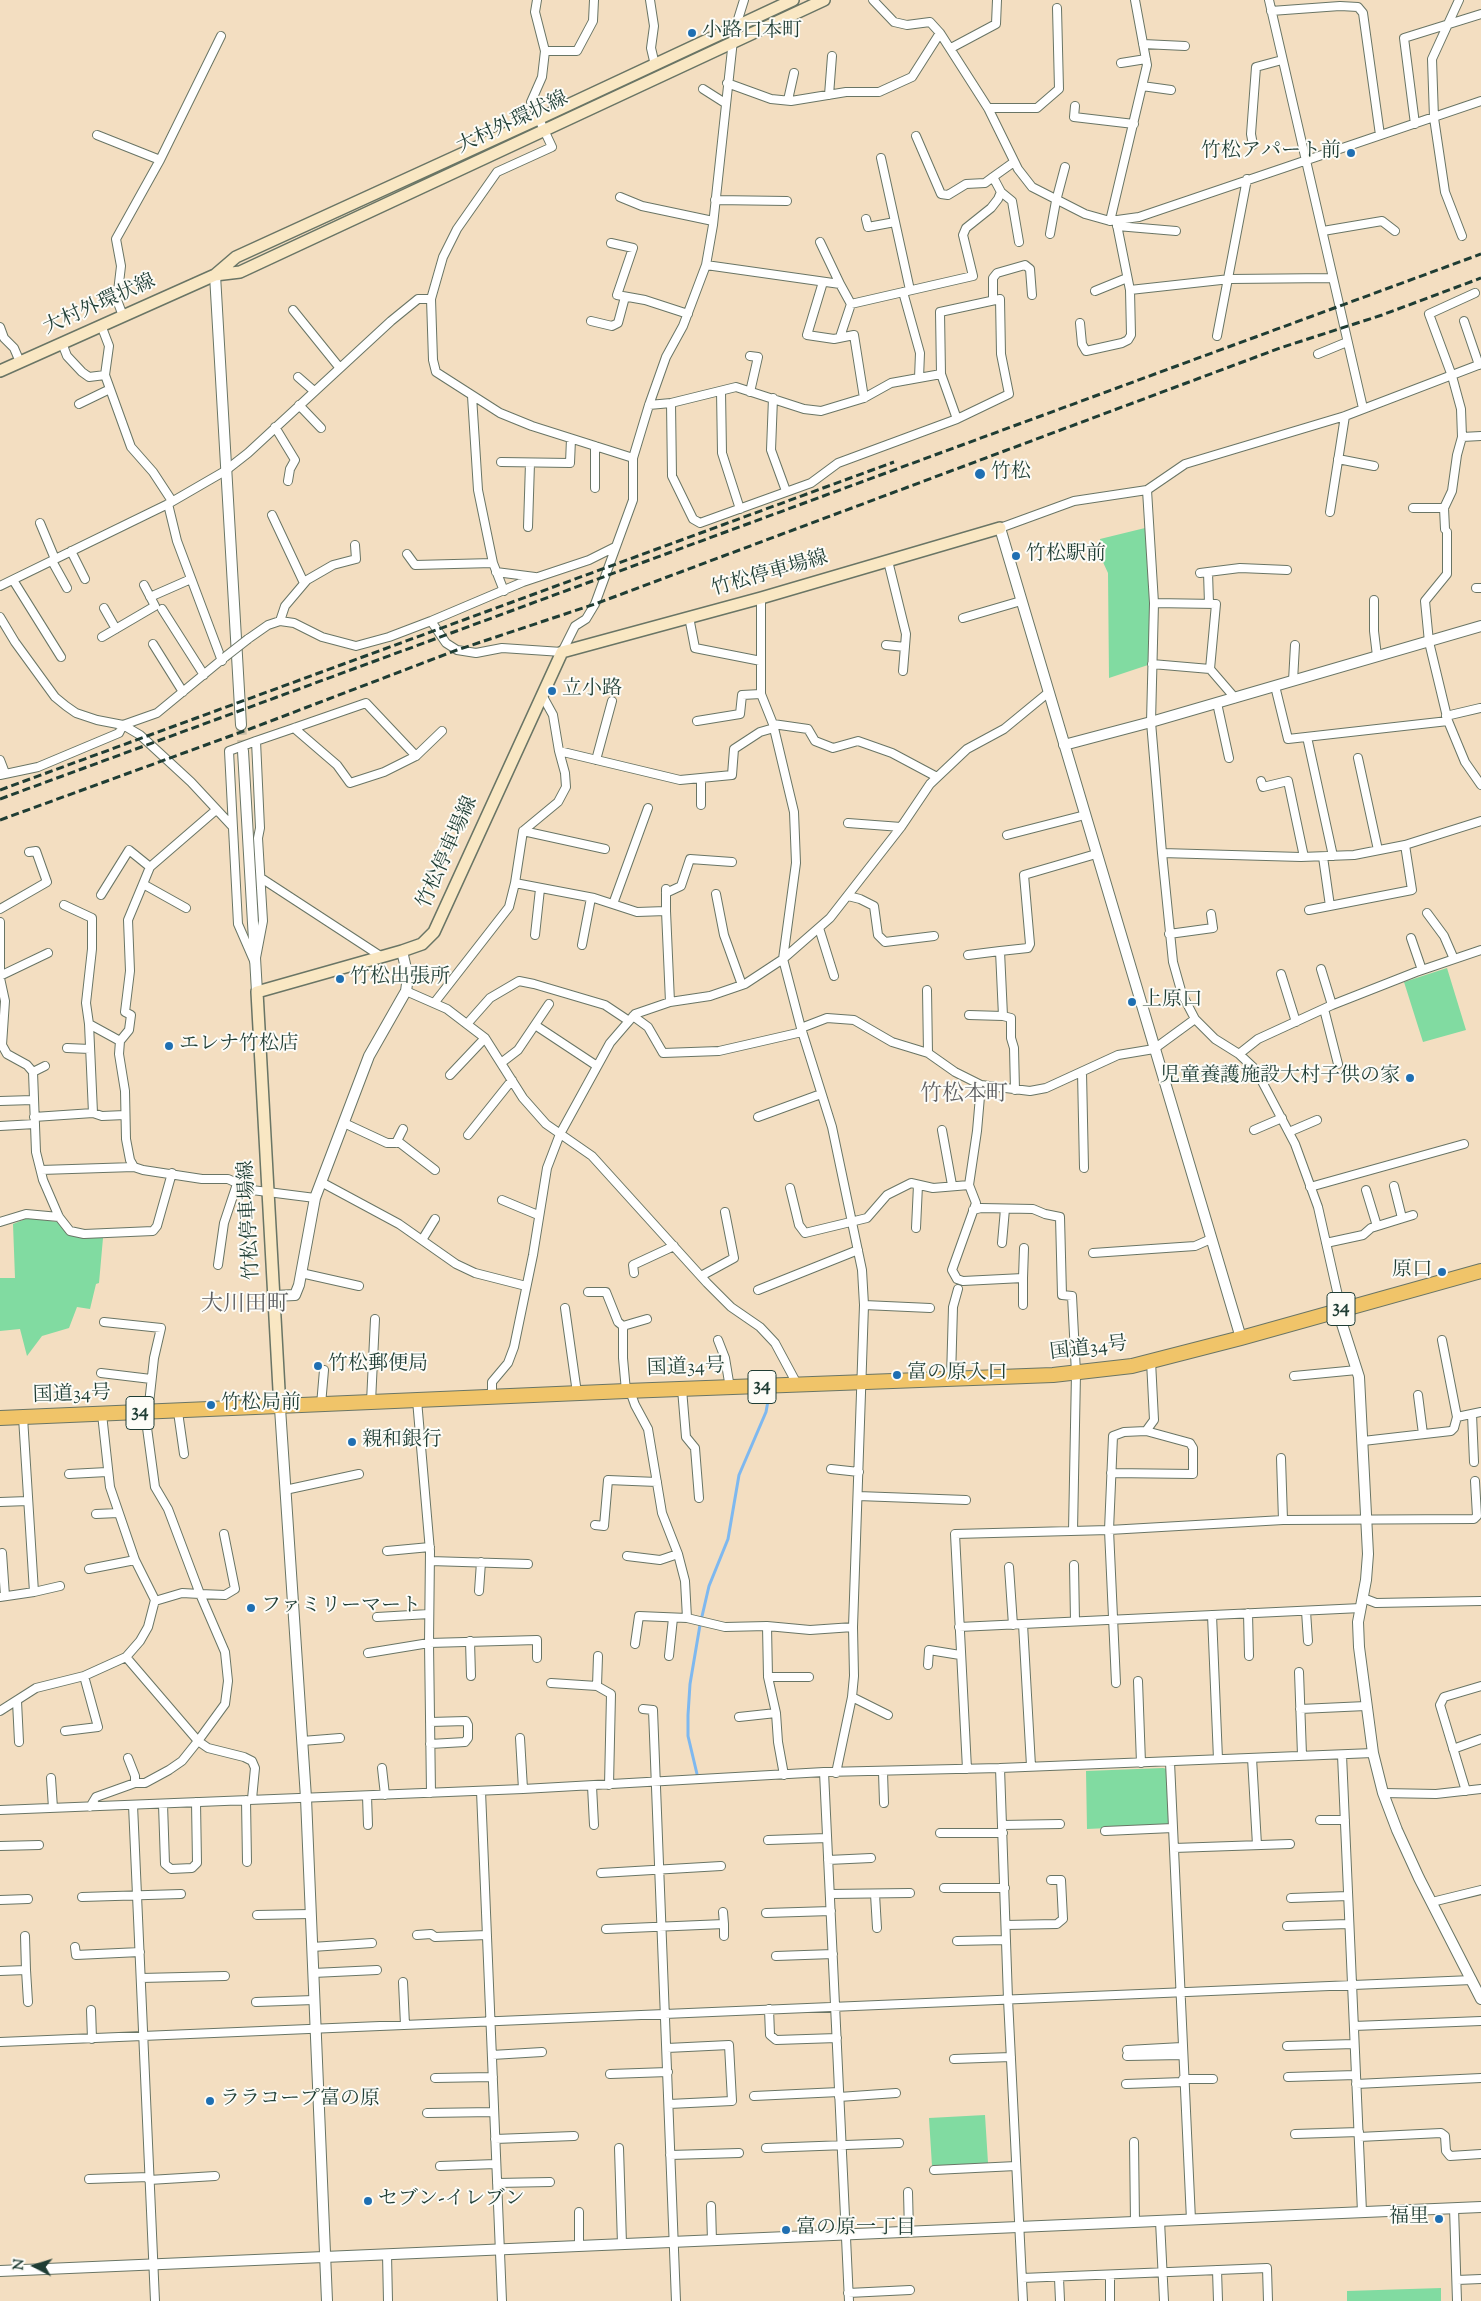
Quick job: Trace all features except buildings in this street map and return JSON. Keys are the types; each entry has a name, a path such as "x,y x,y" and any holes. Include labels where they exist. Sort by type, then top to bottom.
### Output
{"highway":[{"name":"国道34号","path":"0,1418 280,1408 371,1402 1076,1373 1132,1366 1241,1338 1481,1271"}],"main road":[{"name":"大村外環状線","path":"216,275 236,257 793,0"},
{"name":"大村外環状線","path":"0,371 216,275 240,272 824,0"},
{"name":"竹松停車場線","path":"280,1408 257,992 382,958 422,944 434,932 562,652 761,598 1000,528"}],"street":[{"path":"537,0 535,12 545,50 542,77 532,102 552,147 497,172 457,229 443,257 431,299 433,360 436,372 472,396 508,416 633,458"},
{"path":"545,50 577,51 593,21 594,0"},
{"path":"650,0 654,26 651,48 655,65"},
{"path":"432,621 446,643 457,650 476,653 502,648 562,652 575,626 586,618 595,604 633,500 633,458 649,405 666,357 683,326 706,265 713,221 732,43 744,0"},
{"path":"874,0 894,22 907,25 930,22 940,33 988,108 1014,162 1032,187 1056,201 1085,214 1114,222 1176,231"},
{"path":"951,48 996,24 997,0"},
{"path":"1080,323 1082,344 1086,351 1122,343 1128,340 1130,334 1130,290 1114,222 1147,65 1135,0"},
{"path":"1269,0 1363,408"},
{"path":"1459,0 1432,59 1434,118 1445,192 1462,236"},
{"path":"1271,11 1343,3 1358,7 1363,12 1380,135"},
{"path":"988,108 1037,108 1059,89 1057,8"},
{"path":"1415,124 1404,38 1481,14"},
{"path":"727,83 771,98 788,100 879,92 901,84 912,77 940,33"},
{"path":"123,316 117,300 121,266 116,239 160,160 221,36"},
{"path":"1143,44 1185,46"},
{"path":"829,95 832,56"},
{"path":"1121,62 1146,59"},
{"path":"1253,145 1251,134 1256,67 1282,60"},
{"path":"788,100 794,73"},
{"path":"1142,86 1171,90"},
{"path":"703,89 725,103"},
{"path":"1114,222 1139,217 1481,101"},
{"path":"1075,106 1074,117 1134,124"},
{"path":"97,135 160,160"},
{"path":"916,136 941,194 948,194 966,184 985,182 1014,162"},
{"path":"881,158 895,222 906,291 920,353 919,378"},
{"path":"1050,234 1065,167"},
{"path":"993,177 1001,192 1012,201 1019,242"},
{"path":"1217,336 1247,180"},
{"path":"851,304 973,276 963,235 966,228 991,208 1001,192"},
{"path":"620,198 642,206 713,221"},
{"path":"715,200 787,201"},
{"path":"866,219 868,227 895,222"},
{"path":"1322,231 1382,221 1395,231"},
{"path":"820,242 851,304 840,337"},
{"path":"611,243 632,248 617,295 645,300 688,314"},
{"path":"706,265 840,284"},
{"path":"993,300 993,278 997,273 1025,265 1030,269 1032,295"},
{"path":"216,275 241,726"},
{"path":"1094,290 1127,278"},
{"path":"1130,290 1228,279 1332,278"},
{"path":"823,282 807,335 834,339 854,335 864,398"},
{"path":"1476,293 1429,314 1452,376 1461,409 1462,437 1457,455 1452,491 1444,508 1447,574 1425,601 1429,642 1447,719 1465,762 1481,786"},
{"path":"591,321 612,326 618,323 625,296"},
{"path":"0,586 170,503 226,471 418,299 431,299"},
{"path":"671,402 672,476 693,519 700,523 786,490 811,483 838,463 958,419 1009,394 1001,354 1000,299 940,312 940,374 958,419"},
{"path":"292,310 339,368"},
{"path":"1241,1338 1000,528 1074,501 1147,490 1186,464 1345,416 1480,364 1464,321"},
{"path":"102,326 109,346 105,375 131,447 153,472 170,503 177,541 224,659"},
{"path":"0,327 4,338 14,348 20,362"},
{"path":"1318,354 1347,342"},
{"path":"62,343 67,356 82,372 89,377 105,375"},
{"path":"750,392 754,356 766,358"},
{"path":"649,405 736,388 804,409 821,412 864,398 891,383 940,374"},
{"path":"298,377 314,391"},
{"path":"79,404 110,389"},
{"path":"721,391 722,453 740,509"},
{"path":"472,396 478,490 493,563 504,590"},
{"path":"773,398 771,450 786,490"},
{"path":"299,405 321,428"},
{"path":"1330,512 1345,416"},
{"path":"275,427 295,460 290,469 288,481"},
{"path":"1462,437 1481,436"},
{"path":"500,462 570,463 571,438"},
{"path":"595,446 595,488"},
{"path":"1338,459 1374,466"},
{"path":"528,527 530,462"},
{"path":"1147,490 1154,603 1152,722 1169,934 1173,962 1182,994 1195,1019 1215,1039 1239,1054 1256,1070 1289,1132 1310,1187 1326,1243 1342,1324 1357,1370 1363,1441 1368,1554 1358,1622 1358,1647 1372,1754 1383,1793 1397,1830 1481,1998"},
{"path":"1413,508 1444,508"},
{"path":"272,515 304,583"},
{"path":"40,523 67,588"},
{"path":"280,621 285,606 304,583 319,571 356,558 355,545"},
{"path":"0,760 2,774 38,767 119,733 123,724 157,713 268,625 280,621 294,622 322,637 356,646 389,637 432,621 504,590 589,560 615,547"},
{"path":"71,551 86,579"},
{"path":"407,554 415,565 493,563"},
{"path":"888,560 906,634 903,671"},
{"path":"1209,604 1204,572 1240,568 1287,570"},
{"path":"496,572 537,578"},
{"path":"150,597 191,579"},
{"path":"14,580 60,657"},
{"path":"102,637 155,606 144,585"},
{"path":"761,598 761,694 774,726 794,812 796,863 783,959 801,1030 832,1127 862,1270 864,1306 854,1627 855,1651 852,1697 836,1773"},
{"path":"1374,600 1374,631 1378,656"},
{"path":"963,618 1022,601"},
{"path":"1154,603 1216,604 1210,669"},
{"path":"104,608 116,629"},
{"path":"162,609 204,675"},
{"path":"0,617 15,642 55,697 76,713 97,720 123,724 140,736 191,782 232,826"},
{"path":"689,617 695,648 761,661"},
{"path":"1064,745 1152,722 1481,626"},
{"path":"153,644 183,692"},
{"path":"886,645 905,647"},
{"path":"1293,681 1295,645"},
{"path":"1152,664 1210,669 1235,698"},
{"path":"1275,686 1288,739 1447,719 1480,708"},
{"path":"492,1397 492,1382 508,1364 514,1347 533,1255 547,1168 560,1134 610,1043 631,1019 670,1002 710,996 742,985 783,959 830,918 902,826 930,784 967,749 1004,729 1049,692"},
{"path":"697,721 740,714 742,695 761,694"},
{"path":"435,1002 509,907 515,883 523,831 558,802 566,787 565,773 553,715 542,695"},
{"path":"596,760 612,701"},
{"path":"255,963 238,924 229,751 366,703 416,756"},
{"path":"1217,703 1229,758"},
{"path":"559,751 680,780 701,779 732,775 734,749 760,732 774,726 808,729 815,741 833,748 858,742 892,753 938,777"},
{"path":"294,728 336,765 350,783 384,772 416,756 442,731"},
{"path":"1307,737 1333,856"},
{"path":"255,963 263,921 258,838 260,828 256,742"},
{"path":"243,751 257,992"},
{"path":"1358,758 1378,850"},
{"path":"701,779 701,805"},
{"path":"1263,787 1288,782 1304,857"},
{"path":"613,904 648,808"},
{"path":"134,1166 130,1160 128,1146 125,1091 118,1054 120,1041 129,1030 131,1015 125,1012 130,971 128,920 150,867 216,810"},
{"path":"1007,835 1085,815"},
{"path":"1162,853 1304,857 1333,856 1406,845 1481,821"},
{"path":"848,824 902,826"},
{"path":"523,831 605,849"},
{"path":"1309,910 1412,890 1406,845"},
{"path":"101,895 129,850 150,867"},
{"path":"0,909 47,882 36,851 29,852"},
{"path":"968,955 1028,948 1030,944 1024,875 1096,854"},
{"path":"1322,857 1330,906"},
{"path":"670,1002 666,891 681,886 690,859 732,862"},
{"path":"261,878 382,958"},
{"path":"515,883 590,898 637,912 666,911"},
{"path":"143,884 186,908"},
{"path":"535,935 540,889"},
{"path":"716,894 724,935 742,985"},
{"path":"848,896 874,906 878,935 885,942 934,936"},
{"path":"582,945 590,898"},
{"path":"64,904 92,918 92,949 86,1003 89,1024 93,1113"},
{"path":"1426,913 1444,936 1454,959"},
{"path":"1169,934 1213,928 1211,914"},
{"path":"0,922 0,976 5,1001 1,1046 6,1054 27,1065 34,1072 33,1100 36,1152 59,1217 70,1231 77,1233 153,1230 157,1226 172,1173"},
{"path":"819,928 834,976"},
{"path":"1411,938 1422,970"},
{"path":"1239,1054 1258,1039 1332,1005 1422,970 1481,950"},
{"path":"274,1296 295,1295 301,1274 315,1198 370,1056 406,991 408,977 402,951"},
{"path":"1000,951 1003,1016"},
{"path":"0,976 48,953"},
{"path":"1321,969 1332,1005"},
{"path":"1281,974 1296,1022"},
{"path":"467,1024 490,998 519,981 606,1005 648,1027 662,1053 719,1051 801,1030 827,1018 854,1020 892,1042 928,1053 955,1072 980,1085 1030,1091 1046,1088 1118,1055 1154,1049 1195,1019"},
{"path":"926,990 928,1053"},
{"path":"406,991 435,1002 484,1038 512,1080 546,1124 592,1156 701,1276 731,1306 760,1327 775,1343 797,1384"},
{"path":"501,1063 518,1050 549,1004"},
{"path":"1324,1009 1338,1064"},
{"path":"969,1015 1011,1018 1011,1038 1014,1048 1014,1090"},
{"path":"89,1024 120,1041"},
{"path":"535,1024 597,1066"},
{"path":"450,1075 484,1038"},
{"path":"67,1048 90,1049"},
{"path":"34,1072 45,1066"},
{"path":"1082,1072 1084,1168"},
{"path":"468,1135 512,1080"},
{"path":"980,1085 977,1131 969,1185 976,1203 952,1270 957,1279 963,1281 1023,1278"},
{"path":"758,1117 821,1094"},
{"path":"0,1101 33,1100"},
{"path":"0,1126 93,1113 102,1116 125,1115"},
{"path":"1254,1130 1282,1118"},
{"path":"1289,1132 1317,1120"},
{"path":"344,1123 387,1144 400,1143 435,1170"},
{"path":"396,1143 403,1129"},
{"path":"942,1130 952,1185"},
{"path":"1310,1187 1464,1144"},
{"path":"41,1170 134,1166 143,1170 202,1178 228,1179 252,1190 315,1198"},
{"path":"321,1182 362,1202 456,1264 475,1273 526,1286"},
{"path":"790,1188 799,1224 805,1233 867,1218 887,1195 911,1183 932,1188 969,1185"},
{"path":"218,1265 224,1223 237,1184"},
{"path":"916,1228 918,1185"},
{"path":"1394,1186 1402,1218"},
{"path":"1366,1190 1377,1226"},
{"path":"502,1200 538,1216"},
{"path":"974,1210 981,1208 1033,1209 1060,1217 1062,1295 1072,1296 1076,1373 1073,1530"},
{"path":"1002,1244 1005,1209"},
{"path":"701,1276 734,1258 725,1212"},
{"path":"0,1222 26,1214 59,1217"},
{"path":"1326,1243 1363,1235 1371,1228 1413,1215"},
{"path":"422,1240 435,1219"},
{"path":"1093,1253 1196,1246 1211,1239"},
{"path":"633,1265 674,1246"},
{"path":"1023,1305 1024,1248"},
{"path":"758,1290 858,1250"},
{"path":"301,1274 360,1286"},
{"path":"952,1378 953,1307 958,1288"},
{"path":"588,1292 606,1292 618,1322 623,1326"},
{"path":"864,1306 930,1308"},
{"path":"565,1308 577,1393"},
{"path":"371,1402 375,1319"},
{"path":"623,1326 647,1319"},
{"path":"90,1807 96,1797 135,1783 145,1783 182,1761 225,1704 228,1681 225,1652 200,1594 171,1514 155,1487 147,1413 151,1379 161,1328 104,1322"},
{"path":"623,1326 623,1358 628,1391 648,1428 662,1513 678,1554 685,1581 687,1618"},
{"path":"718,1340 725,1358 730,1388"},
{"path":"1363,1441 1450,1431 1454,1428 1458,1417 1442,1340"},
{"path":"1146,1431 1154,1420 1151,1361"},
{"path":"321,1405 324,1370"},
{"path":"1294,1376 1357,1370"},
{"path":"101,1373 151,1379"},
{"path":"682,1389 686,1437 695,1448 699,1498"},
{"path":"1418,1395 1423,1434"},
{"path":"417,1400 430,1547 431,1793"},
{"path":"280,1408 306,1798 327,2301"},
{"path":"178,1412 184,1454"},
{"path":"1458,1417 1481,1412"},
{"path":"0,1711 36,1688 84,1676 126,1656 140,1641 148,1627 155,1602 135,1560 118,1514 107,1472 102,1414"},
{"path":"1472,1414 1474,1462"},
{"path":"23,1418 34,1592"},
{"path":"1111,1472 1193,1474 1193,1448 1190,1443 1146,1431 1124,1432 1113,1436 1111,1472 1109,1530 1116,1683"},
{"path":"1281,1458 1283,1520"},
{"path":"831,1469 859,1472"},
{"path":"69,1474 107,1472"},
{"path":"285,1490 359,1474"},
{"path":"613,1527 600,1526 608,1480 657,1482"},
{"path":"966,1769 956,1534 1109,1530 1283,1520 1474,1519 1476,1516 1475,1481"},
{"path":"597,1495 606,1496"},
{"path":"858,1496 966,1500"},
{"path":"0,1502 28,1501"},
{"path":"96,1514 118,1514"},
{"path":"155,1602 182,1593 225,1595 235,1589 224,1534"},
{"path":"387,1551 430,1547"},
{"path":"2,1553 3,1597 60,1586"},
{"path":"627,1556 660,1560 678,1554"},
{"path":"89,1569 135,1560"},
{"path":"430,1561 528,1564"},
{"path":"479,1591 481,1562"},
{"path":"1074,1565 1075,1621"},
{"path":"1009,1567 1013,1625"},
{"path":"959,1627 1306,1610 1362,1603 1481,1601"},
{"path":"1306,1610 1308,1641"},
{"path":"1248,1613 1250,1656"},
{"path":"377,1617 429,1614"},
{"path":"1212,1615 1218,1759"},
{"path":"635,1644 639,1616 687,1618 725,1626 767,1626 810,1630 854,1627"},
{"path":"669,1656 673,1618"},
{"path":"1023,1624 1031,1766"},
{"path":"767,1626 768,1677 776,1713 778,1742 784,1775"},
{"path":"368,1653 401,1646 429,1643 538,1640 537,1658"},
{"path":"470,1641 471,1676"},
{"path":"928,1665 929,1650 960,1655"},
{"path":"126,1656 198,1741 208,1748 244,1756 252,1762 255,1768 249,1800 247,1862"},
{"path":"596,1686 598,1656"},
{"path":"1299,1672 1302,1755"},
{"path":"66,1731 99,1730 84,1676"},
{"path":"768,1677 809,1677"},
{"path":"1138,1682 1141,1763"},
{"path":"551,1683 596,1686 611,1694 609,1785"},
{"path":"1466,1790 1440,1705 1444,1697 1481,1686"},
{"path":"852,1697 888,1715"},
{"path":"17,1701 19,1742"},
{"path":"1300,1709 1366,1706"},
{"path":"643,1709 657,1710 654,1782 667,2048 676,2301"},
{"path":"739,1717 776,1713"},
{"path":"430,1722 466,1721 468,1725 468,1738 465,1742 430,1744"},
{"path":"302,1742 340,1738"},
{"path":"520,1738 523,1789"},
{"path":"1453,1749 1481,1739"},
{"path":"0,1810 592,1786 824,1772 884,1772 1170,1762 1302,1755 1372,1754"},
{"path":"1342,1755 1362,2212"},
{"path":"128,1758 135,1776 135,1783"},
{"path":"1252,1758 1256,1845"},
{"path":"1170,1762 1190,2220"},
{"path":"382,1768 385,1795"},
{"path":"1000,1768 1008,1999 1023,2301"},
{"path":"824,1772 849,2297 910,2290"},
{"path":"884,1772 884,1802"},
{"path":"51,1778 52,1808"},
{"path":"592,1786 594,1826"},
{"path":"1383,1793 1436,1794 1481,1789"},
{"path":"481,1791 502,2301"},
{"path":"367,1796 368,1825"},
{"path":"163,1804 165,1864 171,1869 192,1868 197,1863 196,1802"},
{"path":"133,1805 154,2301"},
{"path":"1320,1820 1345,1820"},
{"path":"940,1833 1060,1824"},
{"path":"1105,1831 1174,1828"},
{"path":"768,1840 827,1838"},
{"path":"1174,1848 1290,1844"},
{"path":"0,1846 39,1845"},
{"path":"828,1860 872,1858"},
{"path":"601,1873 722,1866"},
{"path":"1006,1925 1057,1924 1063,1919 1065,1880 1052,1880"},
{"path":"944,1888 1005,1888"},
{"path":"1432,1902 1481,1890"},
{"path":"830,1894 910,1893"},
{"path":"82,1897 180,1894"},
{"path":"875,1894 877,1928"},
{"path":"1291,1898 1348,1896"},
{"path":"0,1900 28,1899"},
{"path":"766,1913 831,1911"},
{"path":"724,1912 724,1936"},
{"path":"257,1916 311,1914"},
{"path":"606,1929 724,1924"},
{"path":"1287,1926 1348,1924"},
{"path":"417,1935 431,1934 435,1937 487,1935"},
{"path":"25,1936 28,2002"},
{"path":"957,1941 1006,1940"},
{"path":"312,1947 372,1943"},
{"path":"76,1964 76,1951 140,1952"},
{"path":"776,1956 833,1954"},
{"path":"0,1971 26,1970"},
{"path":"313,1973 377,1970"},
{"path":"141,1978 225,1976"},
{"path":"0,2042 1472,1980"},
{"path":"403,1982 405,2025"},
{"path":"256,2002 314,2000"},
{"path":"769,2009 770,2035 776,2040 837,2038"},
{"path":"91,2010 92,2039"},
{"path":"1354,2026 1481,2021"},
{"path":"667,2048 729,2044 732,2101 669,2104"},
{"path":"1287,2046 1354,2044"},
{"path":"1127,2053 1183,2051"},
{"path":"492,2055 542,2052"},
{"path":"954,2060 1011,2057"},
{"path":"610,2074 668,2072"},
{"path":"1288,2077 1356,2075"},
{"path":"436,2078 493,2077"},
{"path":"1356,2084 1481,2078"},
{"path":"1126,2084 1213,2079"},
{"path":"754,2096 896,2093"},
{"path":"427,2113 494,2112"},
{"path":"1295,2134 1441,2133 1445,2136 1446,2152 1450,2156 1481,2154"},
{"path":"495,2139 574,2136"},
{"path":"1134,2142 1135,2222"},
{"path":"766,2148 899,2143"},
{"path":"620,2148 622,2244"},
{"path":"670,2156 739,2153"},
{"path":"610,2158 620,2157"},
{"path":"440,2166 496,2164"},
{"path":"934,2170 1016,2166"},
{"path":"89,2179 215,2176"},
{"path":"497,2184 550,2182"},
{"path":"908,2192 909,2232"},
{"path":"711,2206 712,2241"},
{"path":"0,2271 845,2236 1438,2207 1481,2207"},
{"path":"1454,2208 1457,2301"},
{"path":"579,2212 579,2246"},
{"path":"1160,2221 1164,2301"},
{"path":"387,2254 388,2301"},
{"path":"1022,2278 1060,2278 1267,2268 1268,2301"},
{"path":"1217,2270 1218,2301"},
{"path":"1110,2275 1110,2301"},
{"path":"1060,2278 1060,2301"},
{"path":"1456,2280 1481,2279"}],"green space":[{"path":"1145,528 1149,543 1148,665 1109,678 1108,573 1102,560 1100,539"},
{"path":"1447,968 1466,1030 1423,1042 1404,982"},
{"path":"28,1218 58,1222 72,1235 80,1238 103,1238 99,1283 96,1284 90,1309 77,1307 69,1328 42,1336 27,1356 20,1329 0,1331 0,1278 15,1278 13,1224"},
{"path":"1167,1769 1170,1825 1087,1829 1086,1771"},
{"path":"985,2115 988,2163 932,2166 929,2118"},
{"path":"1441,2288 1441,2301 1347,2301 1347,2291"}],"waterway":[{"path":"697,1774 688,1736 688,1715 690,1684 700,1625 709,1586 728,1539 739,1475 766,1412 768,1401"}],"tunnel":[{"path":"241,725 243,751"}],"railway":[{"path":"0,799 1481,254"},
{"path":"0,820 255,727 457,650 595,604 1280,348 1382,315 1481,278"},
{"path":"0,790 894,462"}],"place":[{"name":"小路口本町","path":"692,33"},
{"name":"竹松アパート前","path":"1351,153"},
{"name":"竹松","path":"980,474"},
{"name":"竹松駅前","path":"1016,556"},
{"name":"立小路","path":"552,691"},
{"name":"竹松出張所","path":"340,979"},
{"name":"上原口","path":"1132,1002"},
{"name":"エレナ竹松店","path":"169,1046"},
{"name":"児童養護施設大村子供の家","path":"1410,1078"},
{"name":"原口","path":"1442,1272"},
{"name":"竹松郵便局","path":"318,1366"},
{"name":"富の原入口","path":"897,1375"},
{"name":"竹松局前","path":"211,1405"},
{"name":"親和銀行","path":"352,1442"},
{"name":"ファミリーマート","path":"251,1608"},
{"name":"ララコープ富の原","path":"210,2101"},
{"name":"セブン-イレブン","path":"368,2201"},
{"name":"福里","path":"1439,2219"},
{"name":"富の原一丁目","path":"786,2230"}],"district":[{"name":"竹松本町","path":"964,1096"},
{"name":"大川田町","path":"245,1306"}]}
